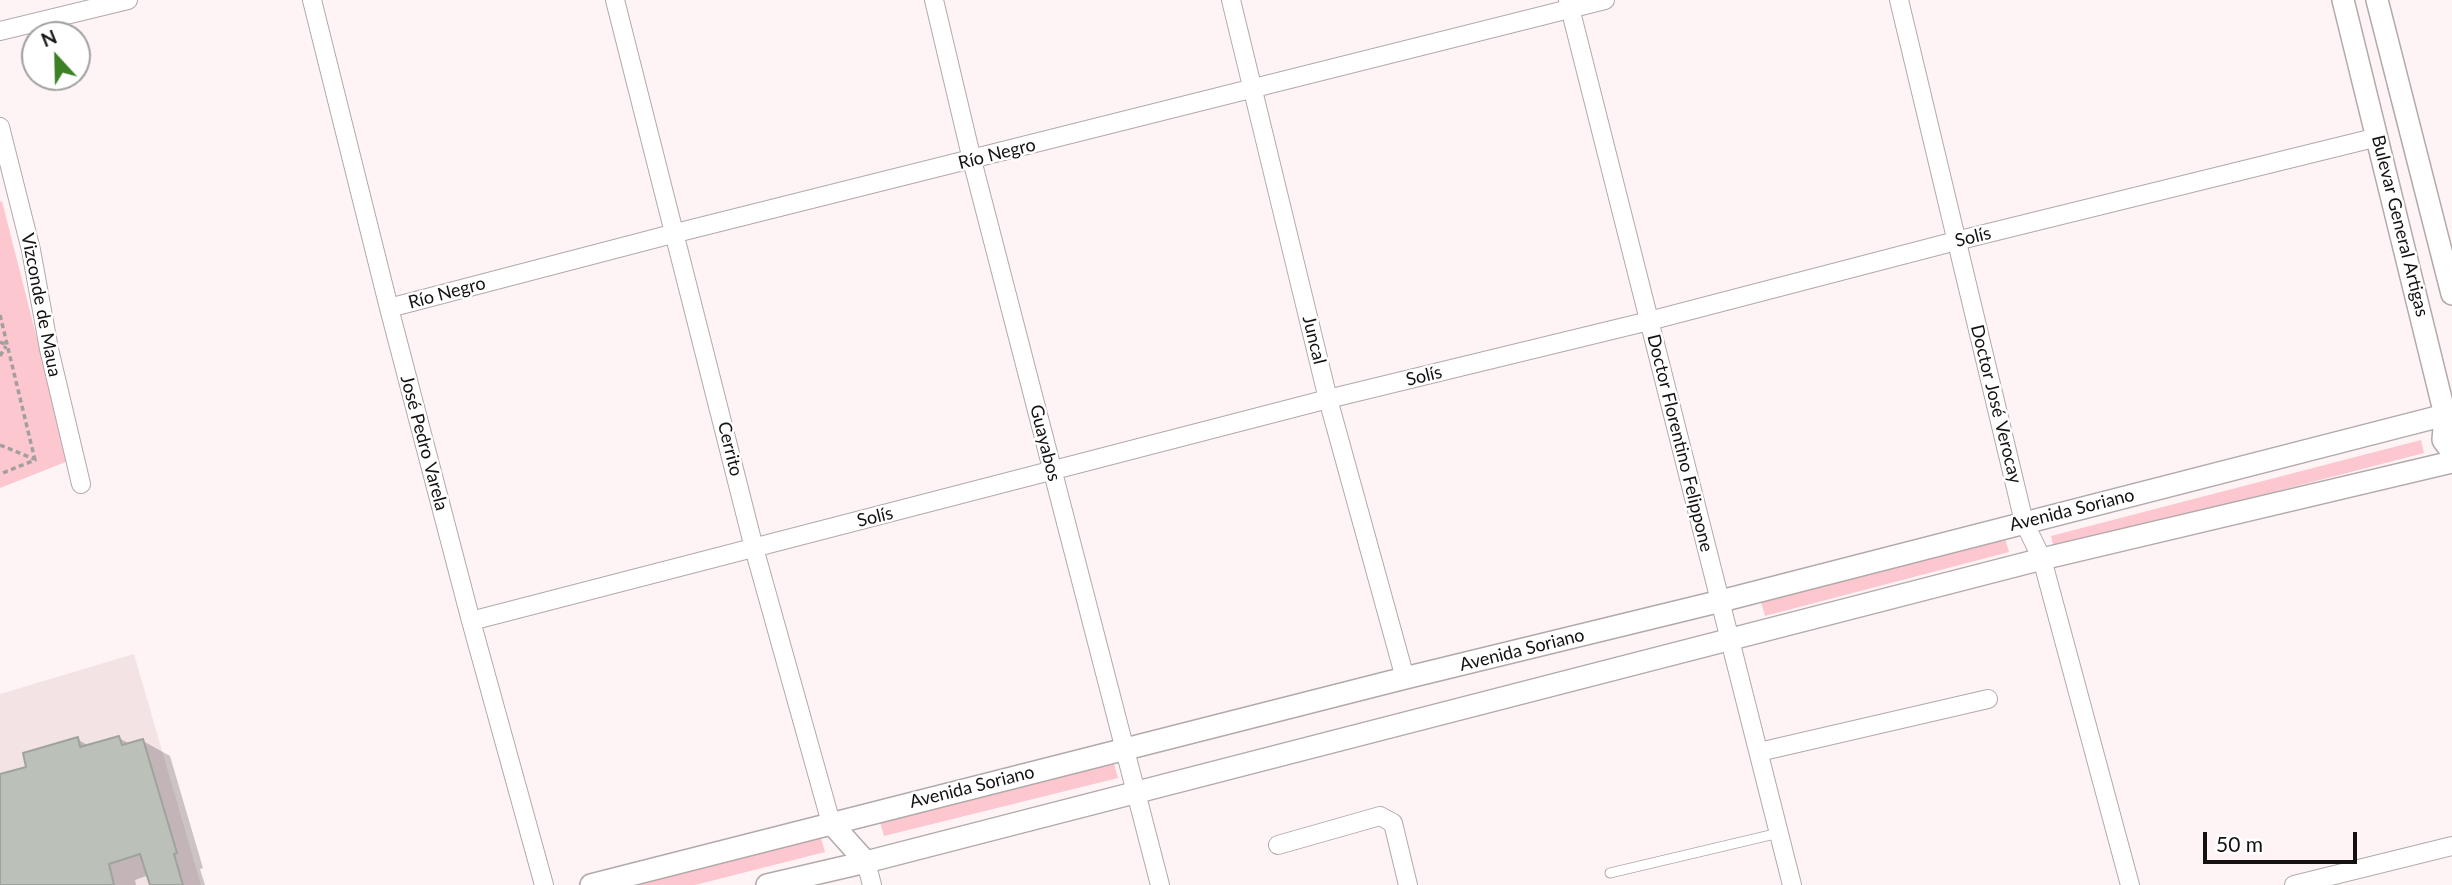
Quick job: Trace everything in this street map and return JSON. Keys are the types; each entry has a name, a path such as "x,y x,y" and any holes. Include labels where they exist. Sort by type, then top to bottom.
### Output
{"street":[{"path":"0,31 128,0"},
{"name":"José Pedro Varela","path":"312,0 471,621 544,885"},
{"name":"Cerrito","path":"615,0 754,548 831,823 866,862 872,885"},
{"name":"Guayabos","path":"934,0 972,160 1160,885"},
{"name":"Juncal","path":"1231,0 1328,399 1405,678"},
{"name":"Río Negro","path":"389,308 676,233 1253,89 1569,4 1605,0"},
{"name":"Doctor José Verocay","path":"1899,0 2024,522 2042,559 2130,885"},
{"name":"Bulevar General Artigas","path":"2343,0 2449,413 2444,440 2452,452"},
{"name":"Bulevar General Artigas","path":"2377,0 2452,294"},
{"name":"Doctor Florentino Felippone","path":"1569,4 1793,885"},
{"name":"Vizconde de Maua","path":"0,127 31,250 49,349 81,484"},
{"name":"Solís","path":"471,621 1328,399 2378,137"},
{"name":"Avenida Soriano","path":"591,885 1126,748 1721,601 2449,413"},
{"path":"767,885 1731,641 2042,559 2452,462"},
{"path":"1759,752 1988,699"},
{"path":"1278,845 1380,816 1393,823 1408,885"},
{"path":"2294,885 2452,846"}],"lane":[{"path":"1610,873 1779,833"}],"path":[{"path":"0,315 34,460"},
{"path":"0,342 7,345"},
{"path":"0,347 7,345"},
{"path":"0,356 7,345"},
{"path":"0,445 34,460"},
{"path":"0,474 34,460"}],"shaded area":[{"path":"2,201 68,461 0,488 0,202"},
{"path":"2421,440 2424,453 2054,549 2051,536"},
{"path":"2005,538 2009,552 1765,616 1761,602"},
{"path":"134,654 201,885 0,885 0,694"},
{"path":"1114,764 1118,778 884,836 880,822"},
{"path":"821,838 825,852 695,885 634,885"}],"building":[{"path":"119,736 122,745 143,739 177,853 174,854 183,885 150,885 140,854 109,864 114,885 0,885 0,774 26,767 23,753 78,737 80,747"}]}
